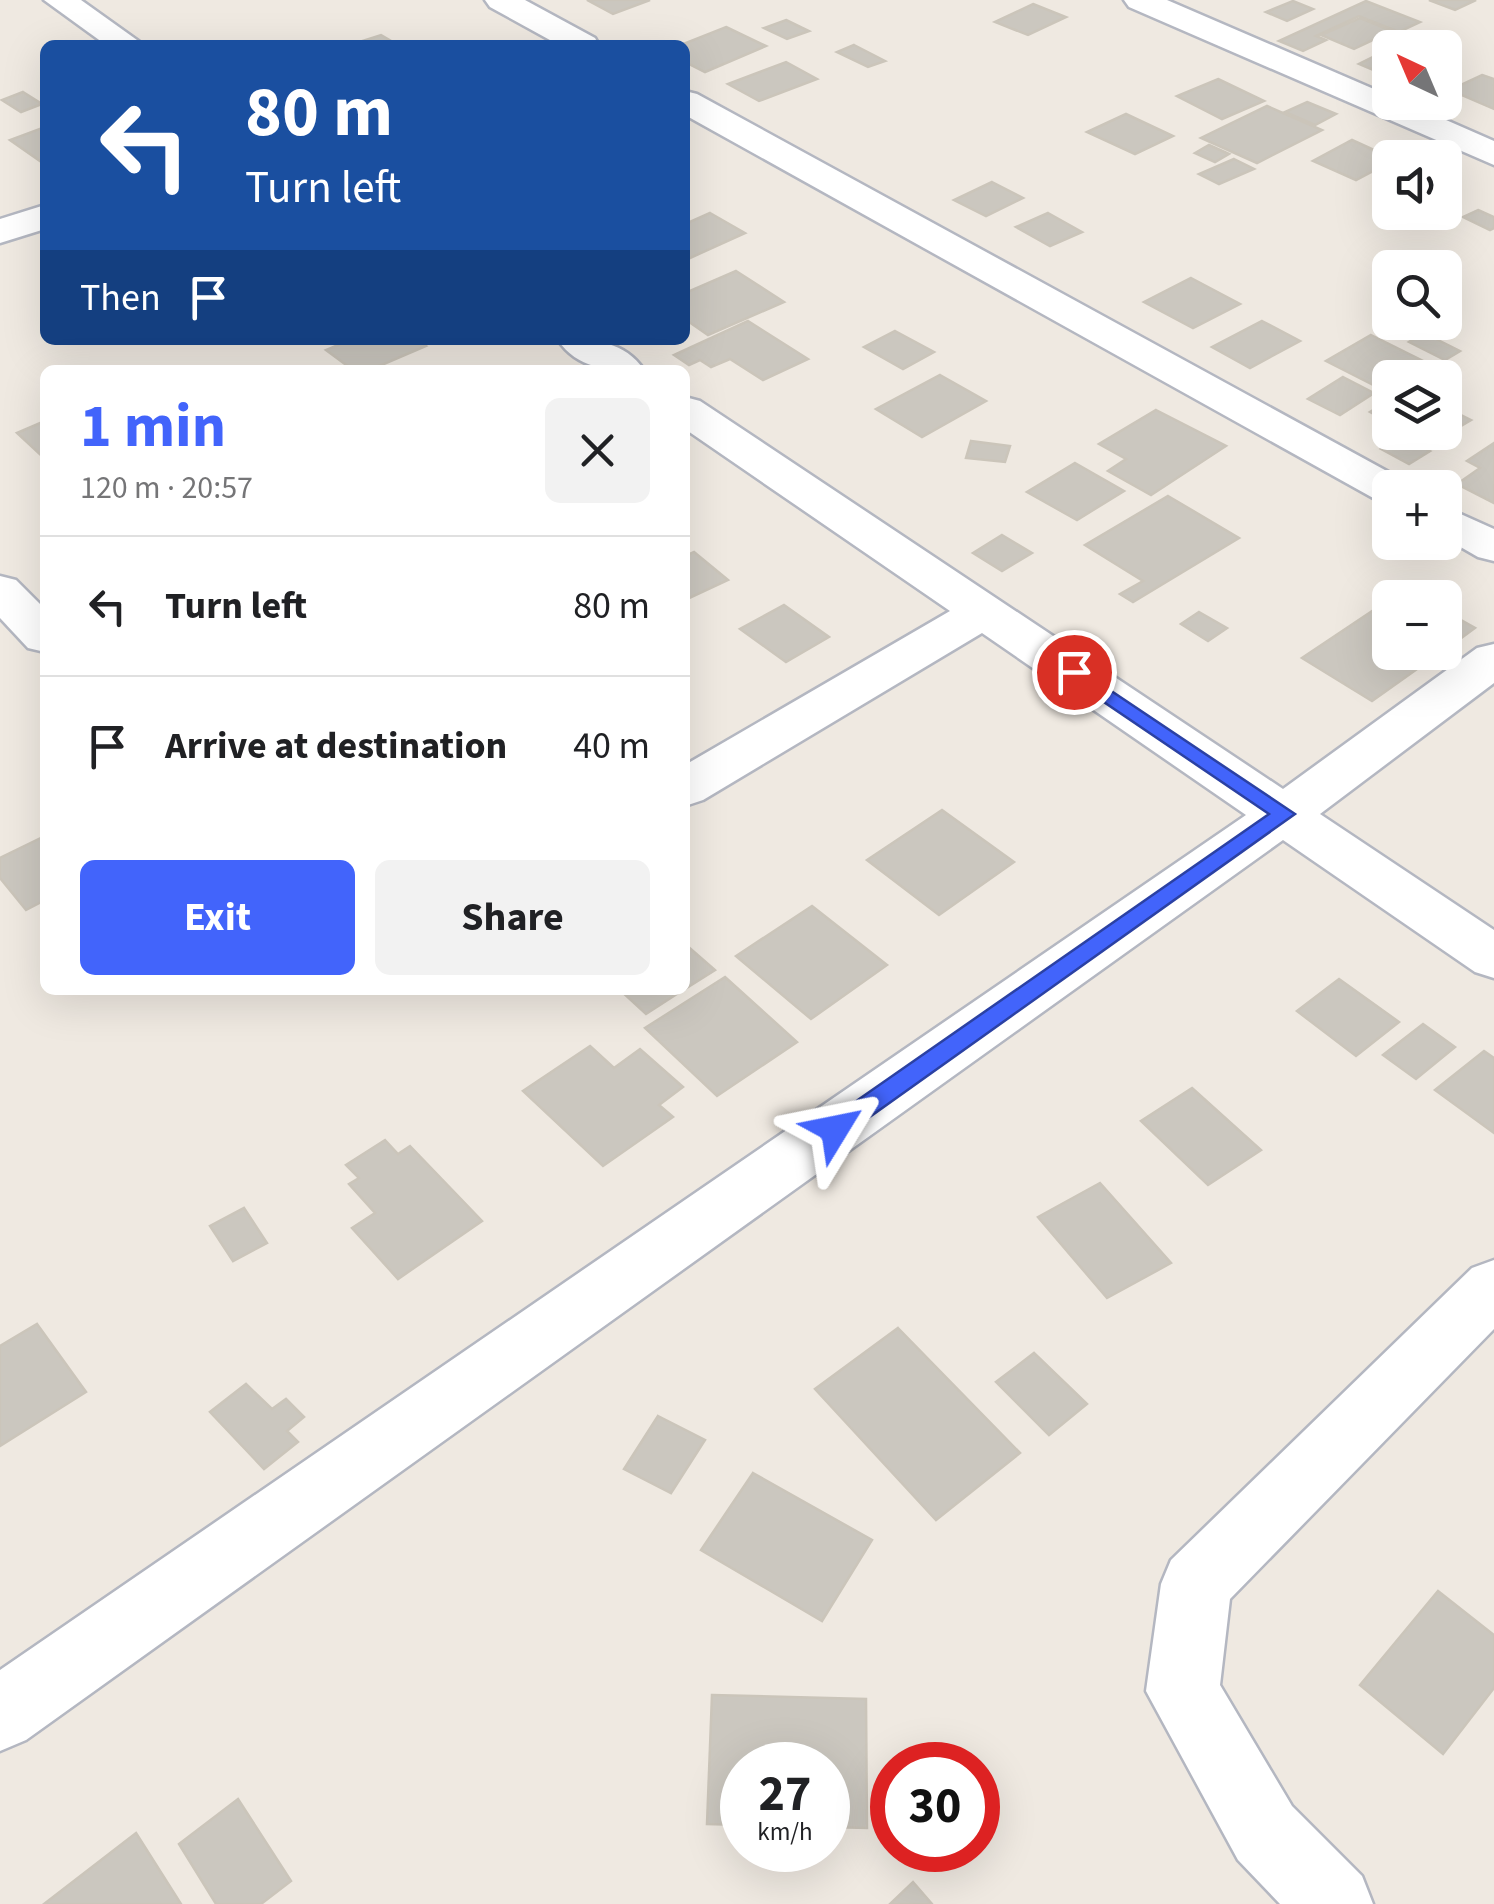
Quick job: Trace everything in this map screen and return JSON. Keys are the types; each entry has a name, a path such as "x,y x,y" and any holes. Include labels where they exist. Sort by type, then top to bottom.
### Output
{"street":[{"path":"60,0 120,40"},
{"path":"501,0 574,40"},
{"path":"1140,0 1494,154"},
{"path":"690,104 1372,480"},
{"path":"0,232 40,218"},
{"path":"586,345 616,365"},
{"path":"690,413 1494,957"},
{"path":"1462,529 1494,547"},
{"path":"0,590 40,632"},
{"path":"690,785 984,611"},
{"path":"0,1714 1284,814 1494,659"},
{"path":"1334,1904 1266,1833 1183,1691 1196,1584 1494,1286"}],"building":[{"path":"587,0 650,0 613,14"},
{"path":"1429,0 1476,0 1455,10"},
{"path":"1293,1 1313,9 1287,21 1266,12"},
{"path":"1366,1 1420,22 1394,30 1359,16 1316,36 1326,40 1303,51 1279,41"},
{"path":"1033,4 1066,17 1028,35 995,22"},
{"path":"1360,18 1390,30 1372,30 1372,40 1354,49 1321,35"},
{"path":"786,20 809,31 787,39 764,28"},
{"path":"726,27 766,46 705,72 690,64 690,41"},
{"path":"854,45 885,61 868,67 837,52"},
{"path":"1372,58 1372,69 1359,64"},
{"path":"786,62 817,79 759,101 728,84"},
{"path":"1482,75 1494,79 1494,109 1462,95 1462,84"},
{"path":"1218,79 1264,101 1222,119 1177,96"},
{"path":"23,92 40,105 21,112 2,100"},
{"path":"1307,102 1336,114 1315,125 1285,112"},
{"path":"1267,106 1322,130 1257,163 1201,138"},
{"path":"1126,114 1173,136 1135,154 1087,132"},
{"path":"40,129 40,161 10,140"},
{"path":"1352,140 1372,149 1372,172 1356,180 1313,161"},
{"path":"1209,145 1229,154 1215,162 1195,153"},
{"path":"1234,159 1254,169 1219,184 1199,174"},
{"path":"992,182 1023,198 986,216 954,200"},
{"path":"1478,210 1494,217 1494,228 1490,230 1463,217"},
{"path":"710,213 745,233 690,258 690,222"},
{"path":"1048,213 1082,232 1050,246 1016,227"},
{"path":"736,271 784,302 708,335 690,322 690,291"},
{"path":"1191,278 1240,304 1193,328 1144,302"},
{"path":"748,321 808,359 763,380 730,359 711,367 700,360 689,365 674,355"},
{"path":"1262,321 1300,341 1250,368 1212,347"},
{"path":"895,331 934,352 903,369 864,347"},
{"path":"1371,335 1372,340 1381,340 1421,360 1372,360 1372,384 1326,361"},
{"path":"1438,340 1460,351 1445,360 1409,342"},
{"path":"338,345 426,346 382,365 346,365 326,350"},
{"path":"940,375 986,401 922,437 876,409"},
{"path":"1343,377 1372,392 1340,415 1308,399"},
{"path":"1156,410 1226,446 1151,495 1108,471 1126,459 1099,444"},
{"path":"40,423 40,454 17,433"},
{"path":"971,441 1010,446 1005,462 966,458"},
{"path":"1494,443 1494,503 1462,487 1462,481 1480,468 1467,461"},
{"path":"1383,450 1430,451 1409,464"},
{"path":"1075,463 1124,491 1077,520 1027,492"},
{"path":"1168,496 1239,538 1133,602 1120,594 1143,581 1085,545"},
{"path":"1002,535 1032,553 1002,571 973,553"},
{"path":"694,552 728,580 690,598 690,554"},
{"path":"784,605 829,637 786,662 740,629"},
{"path":"1372,611 1372,670 1416,670 1372,701 1302,658"},
{"path":"1199,612 1227,628 1208,641 1181,624"},
{"path":"1462,621 1475,628 1462,638"},
{"path":"942,810 1014,862 939,915 867,860"},
{"path":"40,838 40,903 26,910 0,878 0,858"},
{"path":"812,906 887,965 811,1019 736,956"},
{"path":"690,948 715,970 690,986"},
{"path":"725,977 797,1042 717,1096 645,1028"},
{"path":"1339,979 1399,1022 1356,1056 1297,1011"},
{"path":"625,995 675,995 646,1014"},
{"path":"1423,1024 1455,1047 1416,1079 1383,1055"},
{"path":"590,1046 614,1068 640,1049 683,1087 659,1105 673,1117 603,1166 523,1091"},
{"path":"1484,1051 1494,1058 1494,1133 1435,1090"},
{"path":"1192,1088 1261,1150 1208,1185 1141,1121"},
{"path":"385,1140 398,1154 410,1146 482,1221 398,1279 352,1228 375,1213 349,1184 359,1178 346,1165"},
{"path":"1100,1183 1171,1263 1107,1298 1038,1217"},
{"path":"244,1208 267,1243 233,1261 210,1226"},
{"path":"37,1324 86,1392 0,1446 0,1346"},
{"path":"898,1328 1020,1453 936,1520 815,1389"},
{"path":"1034,1353 1087,1404 1049,1435 996,1382"},
{"path":"246,1384 272,1409 286,1399 304,1417 287,1431 298,1442 264,1469 210,1412"},
{"path":"658,1416 705,1440 671,1493 624,1469"},
{"path":"753,1473 872,1540 822,1621 701,1550"},
{"path":"1438,1591 1494,1635 1494,1688 1443,1754 1360,1685"},
{"path":"712,1695 866,1699 867,1828 850,1828 850,1742 720,1742 720,1824 707,1824"},
{"path":"238,1799 291,1881 261,1904 216,1904 179,1844"},
{"path":"136,1833 181,1904 44,1904"},
{"path":"913,1882 932,1904 890,1904"}],"route":[{"path":"835,1129 1284,814 1074,672"}]}
